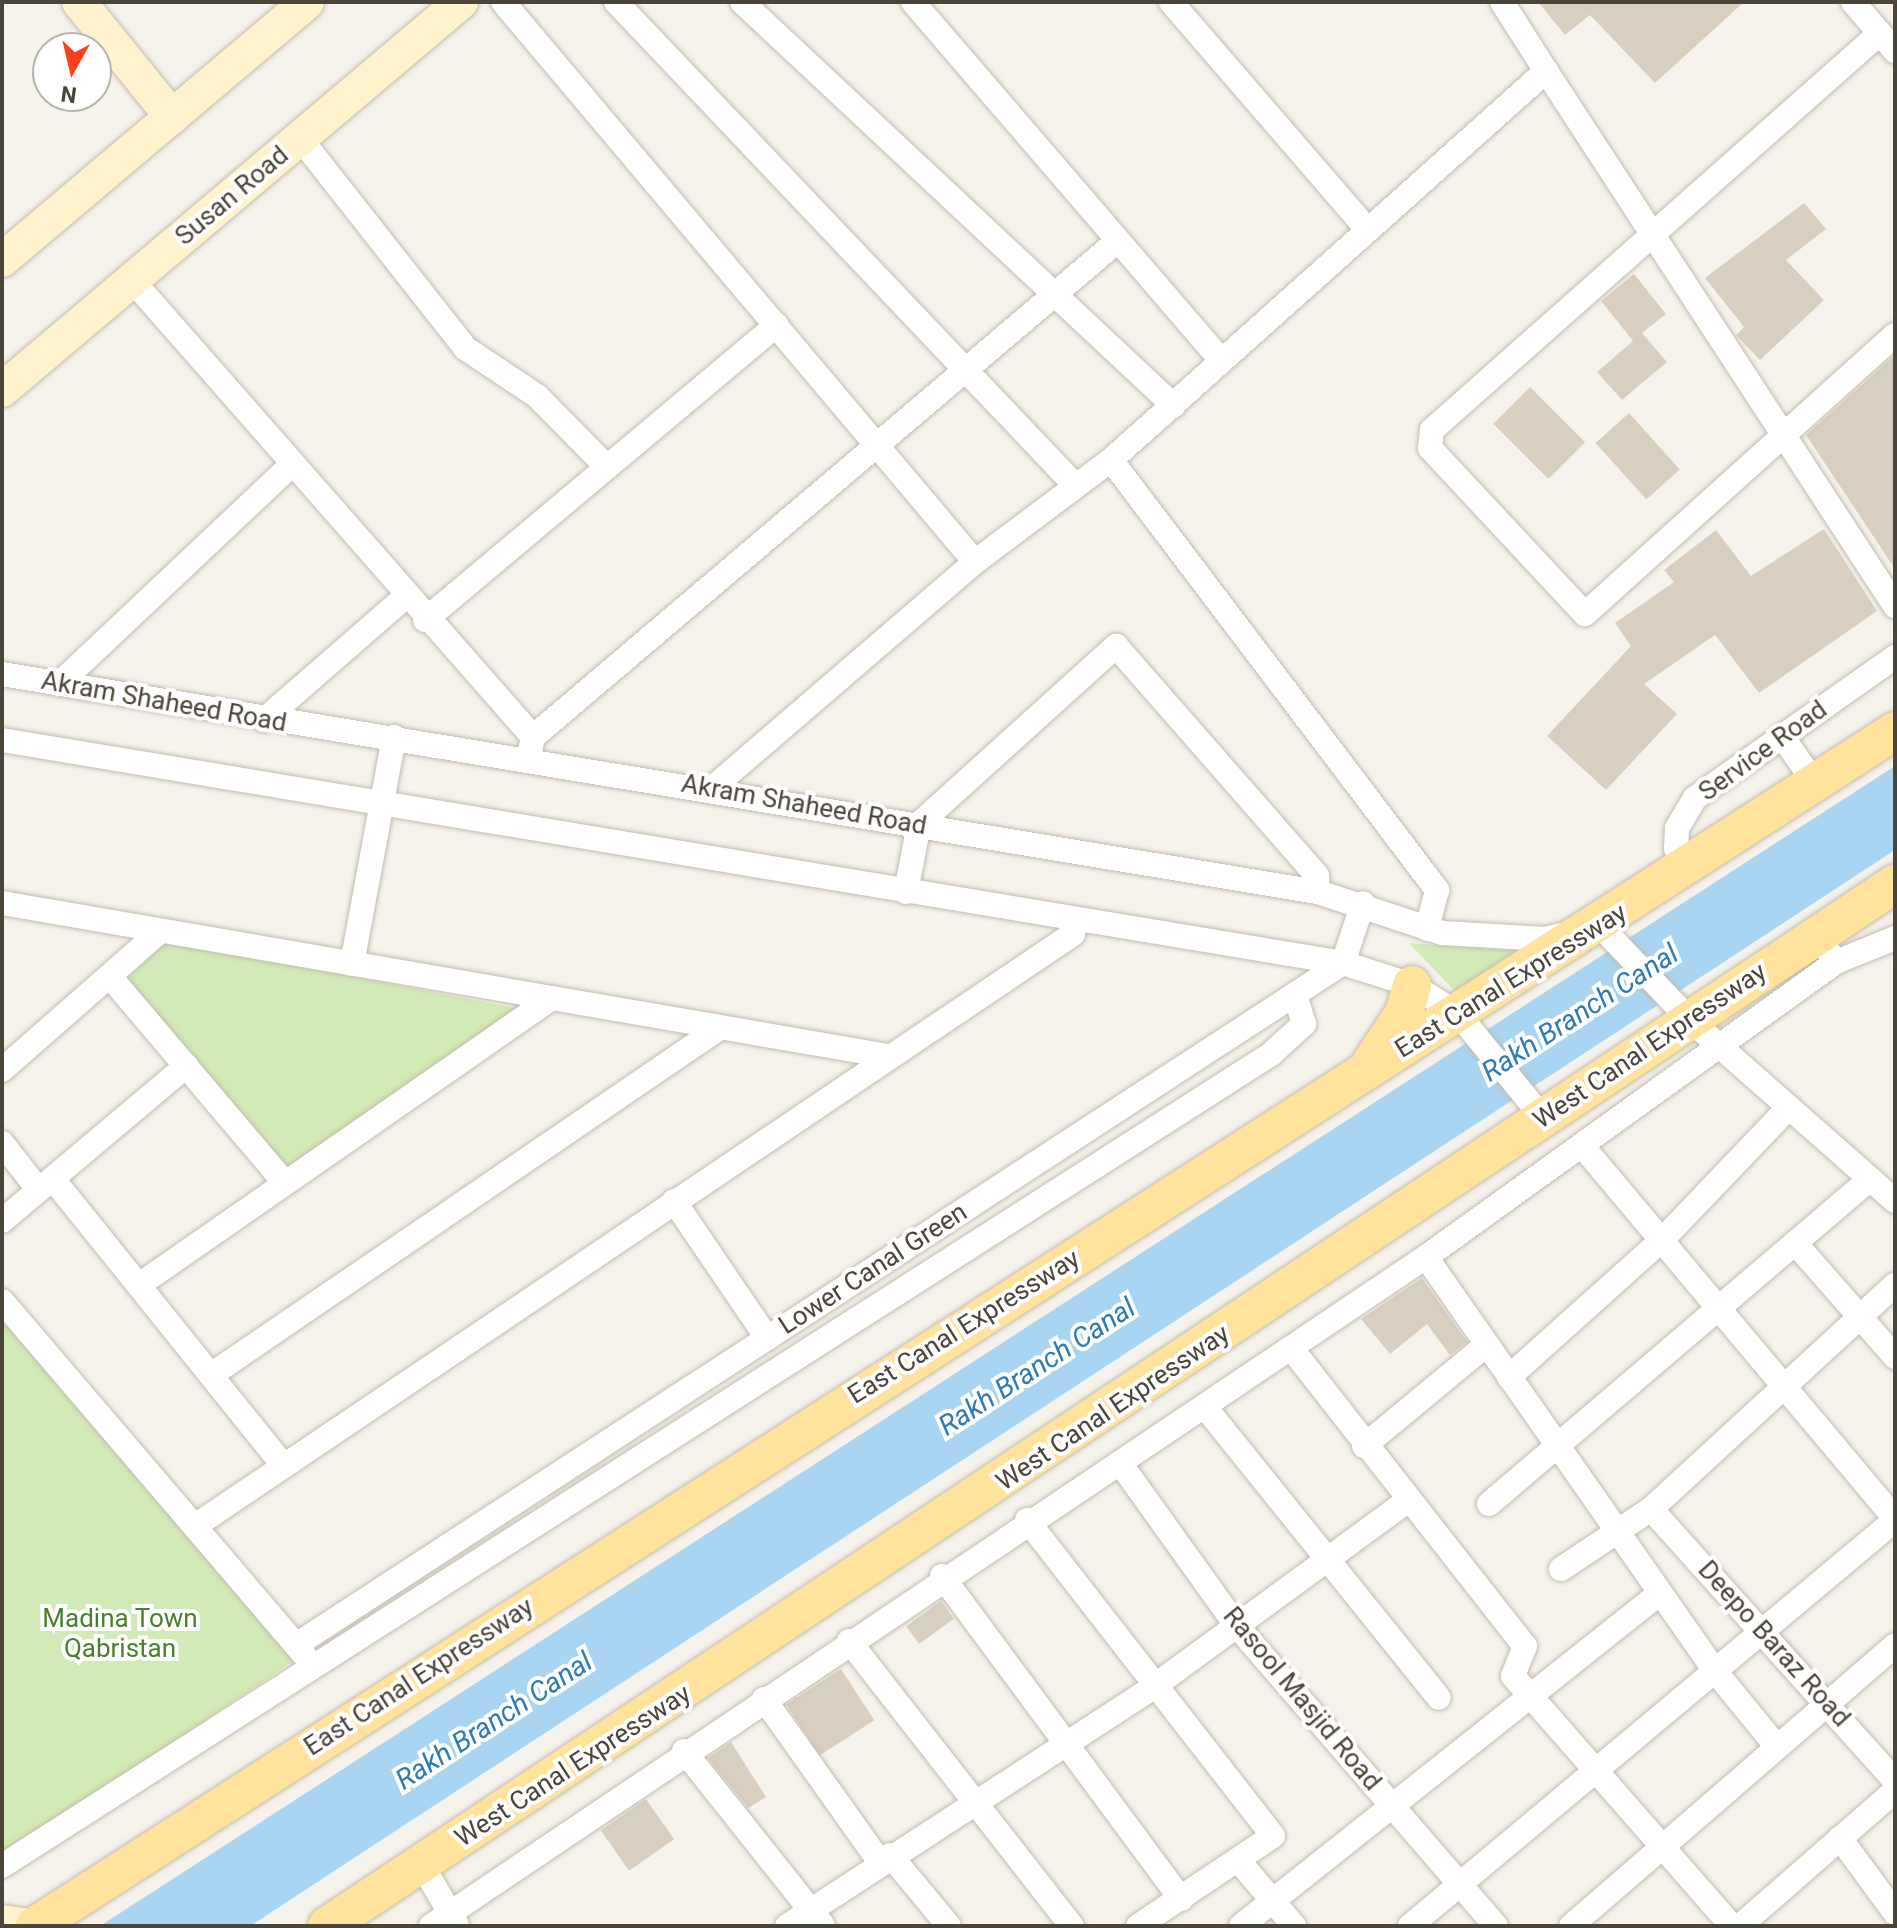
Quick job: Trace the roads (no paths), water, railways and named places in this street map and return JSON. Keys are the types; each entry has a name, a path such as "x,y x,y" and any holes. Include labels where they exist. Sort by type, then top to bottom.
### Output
{"main road":[{"name":"East Canal Expressway","path":"32,1926 1316,1104 1466,1022 1606,932 1689,869 1814,782 1895,731"},
{"name":"West Canal Expressway","path":"327,1926 1538,1112 1825,948 1895,884"},
{"path":"1316,1104 1362,1073 1387,1043 1412,985"}],"street":[{"path":"79,2 172,117"},
{"path":"2,260 307,2"},
{"name":"Susan Road","path":"2,390 461,2"},
{"path":"503,2 975,562"},
{"path":"616,2 1073,483"},
{"path":"742,2 1174,406"},
{"path":"913,2 1115,243 1221,360"},
{"path":"1171,2 1366,228"},
{"path":"1502,2 1788,433 1895,606"},
{"path":"1853,2 1887,42 1655,234 1432,430 1430,448 1585,614 1895,335"},
{"path":"710,790 975,562 1073,483 1111,460 1174,406 1366,228 1546,71"},
{"path":"300,138 465,348 537,396 607,467"},
{"path":"132,280 531,747 878,446 1057,298 1115,243"},
{"path":"425,620 777,325"},
{"path":"1111,460 1437,890 1427,929"},
{"path":"59,684 291,465"},
{"path":"264,720 405,597"},
{"path":"906,892 919,824 1116,646 1317,876 1318,892"},
{"name":"Service Road","path":"1689,869 1676,848 1684,812 1782,736 1895,657"},
{"name":"Akram Shaheed Road","path":"2,674 264,720 394,737 531,747 710,790 1318,892 1363,903 1427,929 1545,939 1606,932"},
{"path":"1782,736 1814,782"},
{"path":"352,964 394,737"},
{"path":"2,740 380,808 1343,963 1412,985 1466,1022 1538,1112"},
{"path":"1343,963 1363,903"},
{"path":"8,910 160,931 888,1056"},
{"path":"195,1526 1073,934 1075,919"},
{"path":"2,1070 112,979 160,931"},
{"path":"1606,932 1695,1024 1895,1201"},
{"path":"1825,948 1895,938"},
{"name":"Lower Canal Green","path":"296,1645 1296,998 1343,963"},
{"path":"112,979 285,1183"},
{"path":"139,1285 552,998"},
{"path":"2,1866 1271,1054 1304,1024 1296,998"},
{"path":"422,1865 446,1922 684,1751 942,1576 1205,1407 1584,1148 1695,1024"},
{"path":"211,1375 721,1027"},
{"path":"2,1221 186,1066"},
{"path":"1509,1377 1664,1238 1789,1107"},
{"path":"2,1143 46,1184 139,1285 284,1466"},
{"path":"1410,1926 1463,1885 1715,1671 1766,1632 1895,1520 1664,1238 1584,1148"},
{"path":"1489,1504 1561,1448 1719,1307 1870,1179"},
{"path":"674,1201 767,1338"},
{"path":"1795,1243 1895,1357"},
{"path":"1426,1257 1715,1671 1777,1747"},
{"path":"1561,1569 1651,1509 1788,1390 1895,1285"},
{"path":"2,1301 313,1666"},
{"path":"1364,1446 1486,1345"},
{"path":"1291,1348 1407,1501 1525,1646 1513,1676 1599,1769 1732,1926"},
{"path":"1205,1407 1331,1559 1439,1698"},
{"name":"Rasool Masjid Road","path":"1120,1463 1236,1625 1496,1926"},
{"path":"787,1926 817,1919 885,1859 1153,1687 1407,1501"},
{"name":"Deepo Baraz Road","path":"1651,1509 1766,1632 1895,1781"},
{"path":"1027,1520 1153,1687 1273,1836 1138,1926"},
{"path":"942,1576 1181,1899"},
{"path":"1241,1926 1660,1593"},
{"path":"849,1641 976,1799 1072,1926"},
{"path":"1571,1926 1895,1645"},
{"path":"764,1699 885,1859 949,1926"},
{"path":"684,1751 817,1919"},
{"path":"1740,1926 1895,1791"},
{"path":"1840,1838 1895,1916 1887,1926"},
{"path":"1238,1860 1294,1926"},
{"path":"2,1922 32,1926"}],"water":[{"name":"Rakh Branch Canal","path":"1895,766 1895,850 250,1926 100,1926"}],"park label":[{"name":"Madina Town Qabristan","path":"120,1634"}]}
